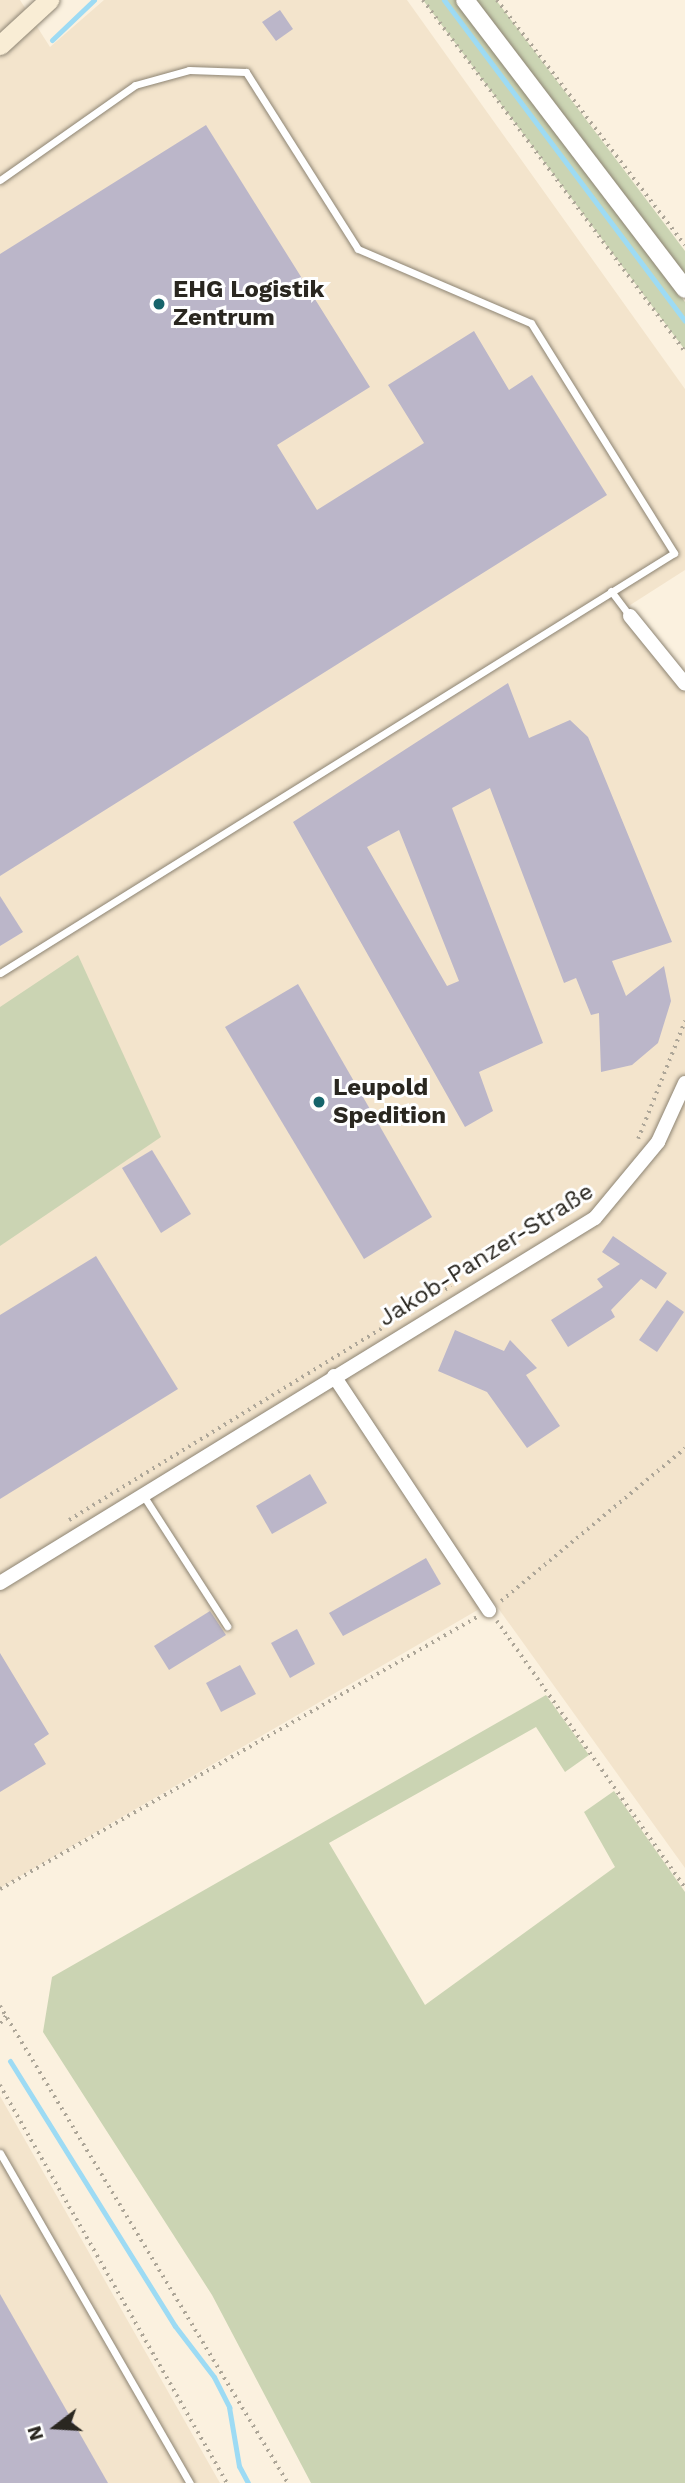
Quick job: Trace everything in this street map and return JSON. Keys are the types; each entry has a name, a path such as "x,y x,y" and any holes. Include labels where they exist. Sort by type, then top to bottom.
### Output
{"main road":[{"path":"0,45 49,0"}],"street":[{"path":"465,0 685,289"},
{"path":"630,616 685,684"},
{"name":"Jakob-Panzer-Straße","path":"0,1583 595,1218 658,1142 685,1083"},
{"path":"334,1376 489,1610"}],"lane":[{"path":"0,180 135,85 189,70 246,72 358,249 531,323 674,553 0,973"},
{"path":"611,591 630,616"},
{"path":"142,1494 227,1626"},
{"path":"0,2153 190,2483"}],"path":[{"path":"423,0 685,351"},
{"path":"497,0 685,245"},
{"path":"633,1150 685,1021"},
{"path":"57,1528 455,1283"},
{"path":"0,1889 489,1610 685,1448"},
{"path":"489,1610 685,1888"},
{"path":"0,2006 211,2347 288,2483"},
{"path":"0,2023 6,2016"},
{"path":"0,2085 227,2483"}],"shaded area":[{"path":"0,0 20,0 50,47 104,0 407,0 685,389 685,570 624,609 685,685 685,1868 493,1601 0,1888"},
{"path":"0,2096 220,2483 0,2483"}],"green space":[{"path":"423,0 463,0 685,302 685,350"},
{"path":"467,0 496,0 685,251 685,277"},
{"path":"78,955 161,1137 0,1246 0,1007"},
{"path":"546,1695 589,1755 565,1772 536,1727 329,1843 425,2005 615,1867 584,1812 614,1791 685,1892 685,2483 311,2483 212,2295 43,2032 52,1977"}],"building":[{"path":"280,10 293,29 276,41 262,22"},
{"path":"206,125 370,387 277,445 317,510 424,443 388,385 474,331 509,390 532,375 607,495 0,876 0,254"},
{"path":"508,683 529,738 570,720 588,737 672,942 612,961 626,996 664,966 671,1001 658,1043 632,1065 601,1072 599,1013 591,1015 576,978 564,983 490,788 452,808 543,1043 479,1072 493,1111 465,1127 293,822","holes":["399,830 459,981 447,986 367,847"]},
{"path":"0,896 23,932 0,946"},
{"name":"Leupold Spedition","path":"298,984 432,1217 364,1259 225,1027"},
{"path":"152,1150 191,1214 161,1233 122,1168"},
{"path":"613,1236 667,1273 656,1289 641,1279 611,1310 615,1317 568,1347 551,1320 603,1287 597,1279 620,1264 602,1252"},
{"path":"96,1256 178,1389 0,1499 0,1315"},
{"path":"667,1300 684,1312 657,1352 639,1340"},
{"path":"455,1330 504,1351 510,1340 537,1368 526,1375 560,1426 527,1448 487,1392 438,1371"},
{"path":"310,1474 327,1503 272,1534 256,1506"},
{"path":"426,1558 441,1584 343,1636 329,1613"},
{"path":"210,1611 226,1635 169,1670 154,1646"},
{"path":"297,1629 315,1664 290,1678 271,1643"},
{"path":"0,1653 49,1734 34,1744 46,1764 0,1792"},
{"path":"240,1665 256,1694 221,1712 206,1683"},
{"path":"0,2294 108,2483 0,2483"}],"waterway":[{"path":"52,40 94,0"},
{"path":"444,0 685,321"},
{"path":"10,2061 175,2326 214,2377 229,2407 239,2466 248,2483"}],"place":[{"name":"EHG Logistik Zentrum","path":"159,304"},
{"name":"Leupold Spedition","path":"319,1102"}]}
